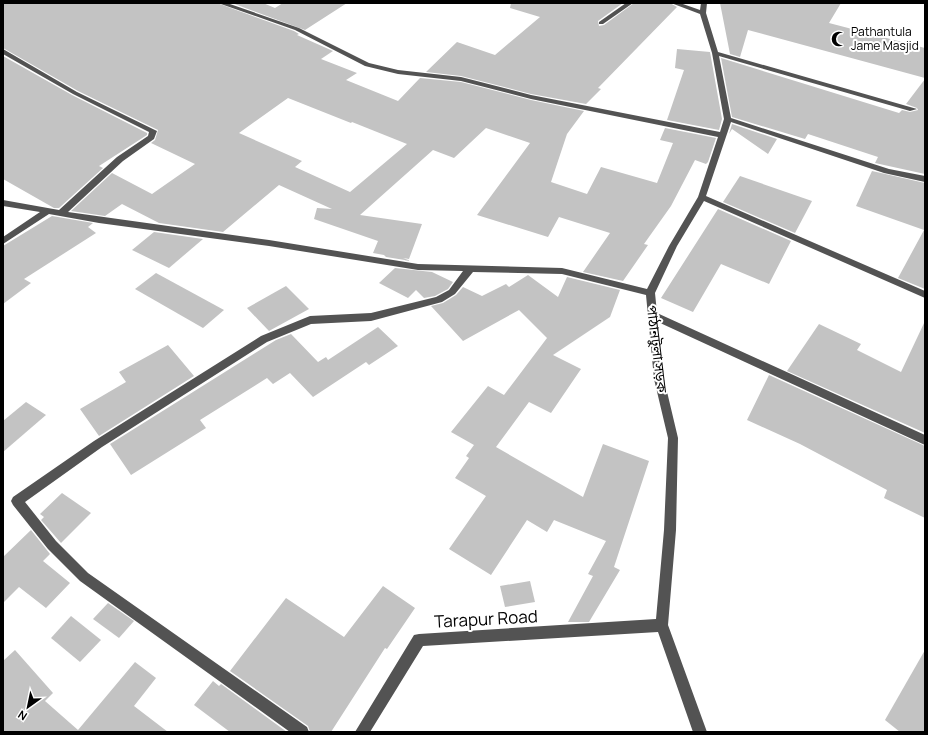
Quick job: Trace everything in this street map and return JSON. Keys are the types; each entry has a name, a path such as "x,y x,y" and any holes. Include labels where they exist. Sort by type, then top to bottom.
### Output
{"street":[{"path":"221,3 297,29 367,65 398,72 461,79 531,97 722,135"},
{"path":"601,23 630,3"},
{"path":"674,3 703,13"},
{"path":"704,3 703,13 715,52 728,119 886,171 925,179"},
{"path":"3,51 75,93 153,131 151,137 120,159 61,213"},
{"path":"715,52 913,109"},
{"name":"পাঠানটুলা সড়ক","path":"700,732 662,624 670,530 673,438 658,379 650,293 673,246 702,197 728,119"},
{"path":"702,197 925,295"},
{"path":"3,203 418,267 562,271 650,293"},
{"path":"3,241 48,211"},
{"path":"302,732 84,577 52,545 17,501 98,444 264,339 310,320 371,317 439,300 452,292 470,269"},
{"path":"652,315 925,440"},
{"name":"Tarapur Road","path":"362,732 419,640 549,634 662,624"}],"building":[{"path":"3,3 217,3 294,31 299,34 297,35 333,51 321,59 357,73 346,80 398,101 420,78 461,82 531,100 584,111 567,134 551,182 587,194 601,167 657,183 673,143 660,140 665,128 716,138 708,162 706,164 695,160 671,206 644,244 648,245 623,281 583,272 610,233 559,217 548,237 477,215 530,143 486,128 454,158 433,150 360,215 422,224 409,259 403,258 411,261 386,257 384,255 373,253 378,241 314,219 317,208 332,209 279,185 223,232 159,223 122,204 105,216 71,211 112,173 152,194 195,164 151,143 155,140 158,130 78,91 3,48","holes":["288,98 351,123 352,122 407,144 350,192 295,167 302,161 239,133"]},
{"path":"232,3 263,3 275,8 283,3 347,3 305,30"},
{"path":"511,3 623,3 598,21 599,26 604,25 634,3 670,3 677,7 598,88 601,89 586,104 531,94 461,76 426,72 457,42 495,55 540,17 510,8"},
{"name":"Pathantula Jame Masjid","path":"720,3 841,3 829,23 925,48 925,78 748,30 740,57 730,54"},
{"path":"677,49 710,52 722,119 719,130 667,120 684,70 675,68"},
{"path":"3,56 72,95 147,133 147,135 99,166 103,168 59,208 54,208 3,179"},
{"path":"721,58 899,113 902,110 910,112 918,110 917,108 906,104 925,79 925,174 875,163 878,157 808,134 805,139 732,117"},
{"path":"732,124 777,139 768,154 732,129 729,134"},
{"path":"872,171 925,183 925,289 898,278 924,230 856,206"},
{"path":"740,176 812,201 795,233 723,202"},
{"path":"718,209 791,241 769,284 721,264 693,312 661,298"},
{"path":"52,216 93,223 88,227 96,233 24,279 31,283 3,304 3,246"},
{"path":"154,232 203,239 169,268 132,250"},
{"path":"395,268 432,272 453,282 448,289 435,296 424,298 416,290 408,298 379,283"},
{"path":"156,273 224,310 203,328 135,289"},
{"path":"528,275 558,297 567,277 620,290 610,317 553,355 581,369 551,413 529,402 496,447 583,497 603,444 649,461 614,567 620,570 589,622 568,622 593,576 588,574 606,541 554,520 547,532 527,520 491,575 449,549 486,496 455,478 469,458 466,456 474,445 451,432 488,386 504,395 547,338 519,310 463,341 431,306 443,303 456,295 463,287 482,296 506,284 509,287"},
{"path":"286,286 309,309 269,331 247,308"},
{"path":"925,321 925,433 787,371 819,324 861,344 857,350 901,372"},
{"path":"378,327 398,346 369,365 366,362 313,397 290,373 273,384 267,378 200,420 206,428 131,475 110,444 276,340 291,334 318,362 326,357 328,360"},
{"path":"168,345 194,376 99,436 80,409 126,382 119,372"},
{"path":"769,375 925,446 925,518 884,498 887,490 800,444 747,420"},
{"path":"26,402 46,415 3,452 3,421"},
{"path":"62,493 91,513 61,543 41,520 44,517 40,514"},
{"path":"31,530 50,554 43,561 70,583 46,608 19,587 3,603 3,557"},
{"path":"530,581 535,602 505,607 500,586"},
{"path":"383,586 415,608 387,649 385,648 331,732 310,732 308,726 230,671 286,598 344,637"},
{"path":"108,603 134,621 119,638 93,619"},
{"path":"71,616 101,640 80,662 51,638"},
{"path":"15,650 53,693 45,701 78,730 135,662 156,678 134,706 168,732 3,732 3,661"},
{"path":"925,650 925,732 900,732 885,720"},
{"path":"213,681 219,686 221,684 287,732 230,732 194,705"}],"place":[{"name":"Pathantula Jame Masjid","path":"839,39"}]}
